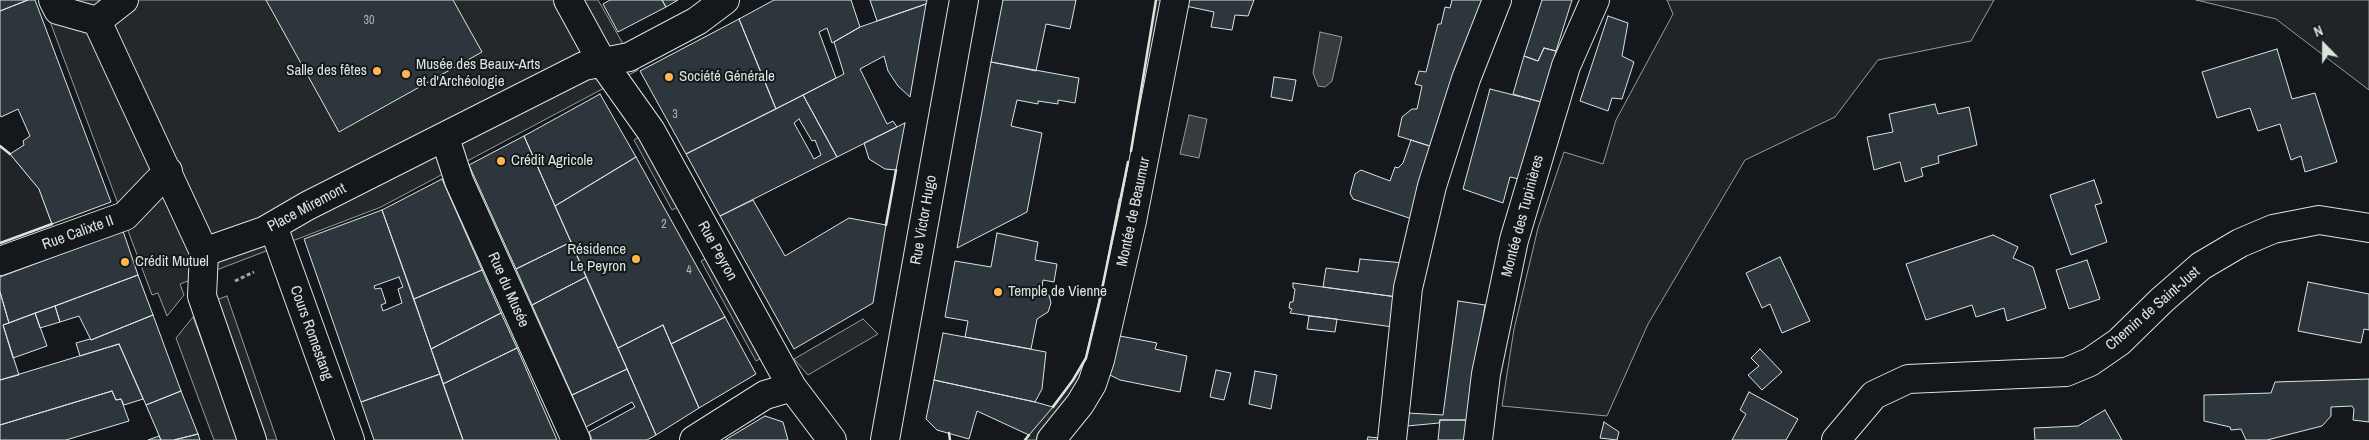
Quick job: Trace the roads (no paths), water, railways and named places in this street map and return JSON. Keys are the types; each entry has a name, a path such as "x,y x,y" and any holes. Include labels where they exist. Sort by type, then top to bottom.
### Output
{"street":[{"path":"52,0 58,10 97,20"},
{"path":"97,20 124,0"},
{"path":"568,0 602,62"},
{"name":"Place Miremont","path":"204,252 264,231 307,206 445,138 584,66 629,57 697,21 725,0"},
{"name":"Rue Victor Hugo","path":"885,440 964,0"},
{"name":"Montée de Beaumur","path":"1051,440 1080,404 1092,384 1100,360 1132,221 1175,0"},
{"path":"1392,440 1408,288 1430,195 1466,79 1498,0"},
{"name":"Montée des Tupinières","path":"1478,440 1486,374 1514,240 1566,66 1595,0"},
{"path":"97,20 204,252 202,296 252,440"},
{"name":"Rue Peyron","path":"602,62 651,131 792,387 832,440"},
{"name":"Rue du Musée","path":"445,138 459,181 576,440"},
{"name":"Rue Calixte II","path":"0,261 125,216 168,171"},
{"name":"Chemin de Saint-Just","path":"1836,440 1874,394 1908,379 2066,372 2090,362 2119,342 2162,300 2201,266 2240,243 2273,229 2319,220 2369,228"},
{"name":"Cours Romestang","path":"273,226 350,440"},
{"path":"694,440 765,395 792,387"}],"place":[{"name":"Salle des fêtes","path":"377,71"},
{"name":"Musée des Beaux-Arts et d'Archéologie","path":"406,74"},
{"name":"Société Générale","path":"669,77"},
{"name":"Crédit Agricole","path":"501,161"},
{"name":"Résidence Le Peyron","path":"636,259"},
{"name":"Crédit Mutuel","path":"125,262"},
{"name":"Temple de Vienne","path":"998,292"}]}
